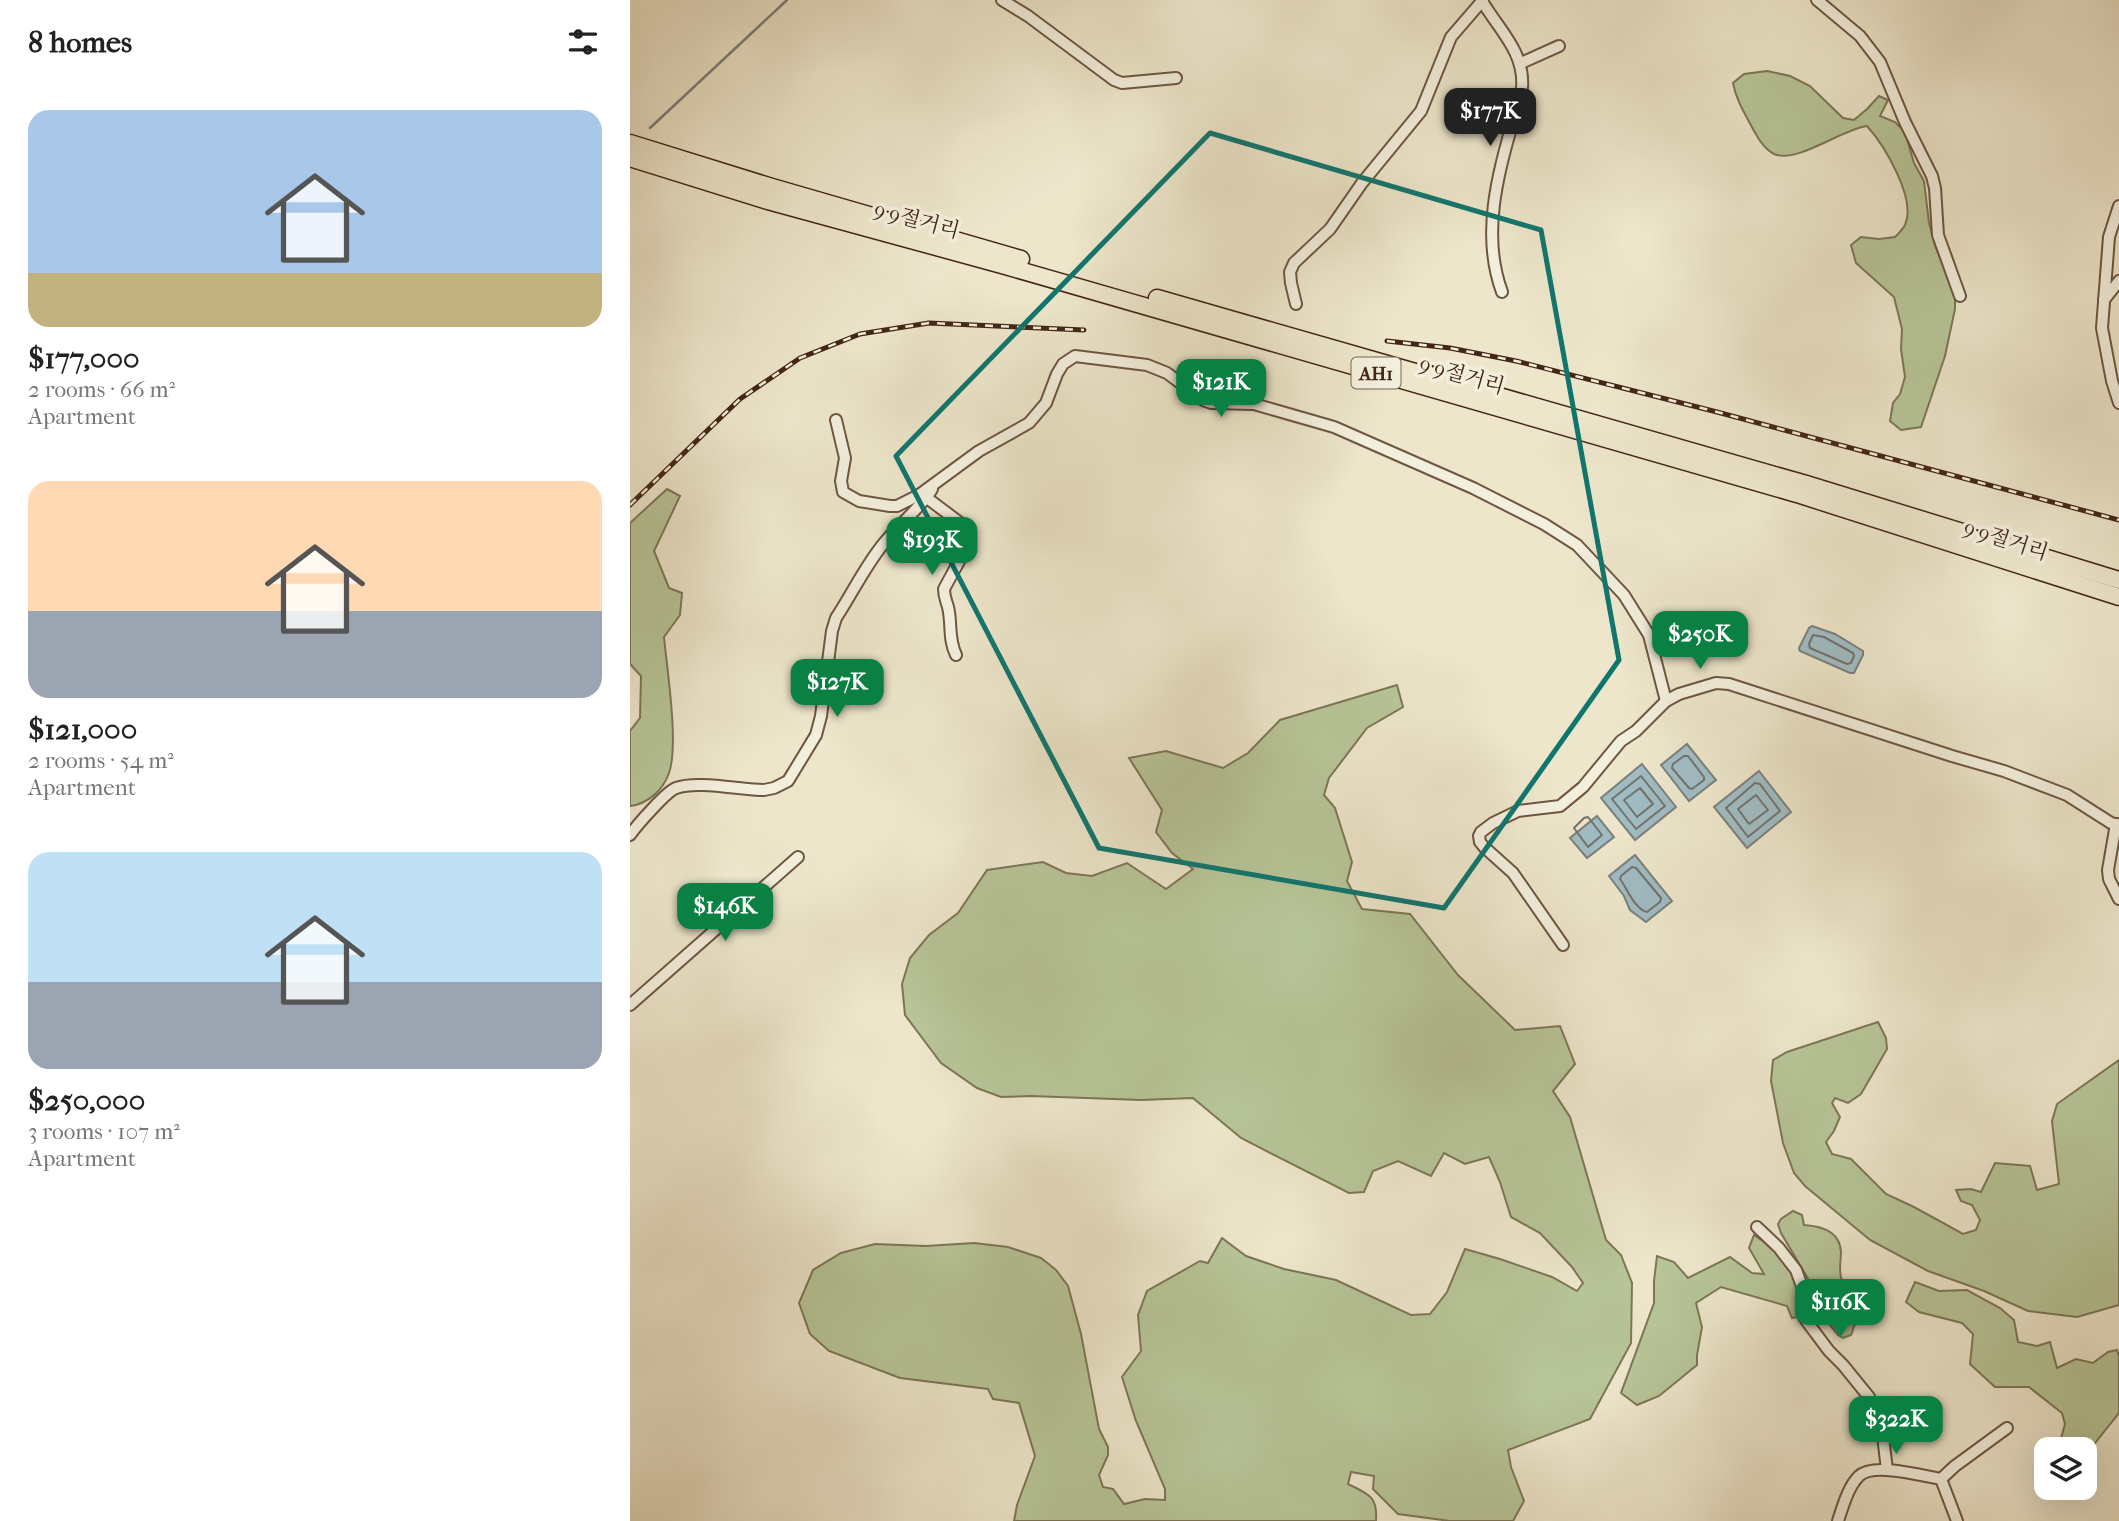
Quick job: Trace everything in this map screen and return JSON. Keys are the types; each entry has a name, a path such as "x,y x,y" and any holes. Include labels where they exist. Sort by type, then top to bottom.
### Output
{"highway":[{"name":"9·9절거리","path":"630,143 1006,255 1792,480 2119,580"},
{"name":"9·9절거리","path":"630,158 768,201 1002,265 1797,494 2119,597"}],"street":[{"path":"1002,0 1114,80 1122,83 1176,78"},
{"path":"1296,304 1290,272 1294,263 1330,229 1362,183 1421,111 1451,37 1482,0 1492,19 1510,41 1521,63 1523,75 1491,216 1493,262 1502,292"},
{"path":"1817,0 1860,36 1880,62 1905,122 1932,176 1938,235 1960,296"},
{"path":"1521,63 1559,46"},
{"path":"2119,206 2109,237 2102,328 2119,403"},
{"path":"2104,300 2119,281"},
{"path":"836,420 845,458 841,488 849,497 859,501 897,506 936,484 979,451 1029,423 1046,403 1057,374 1068,359 1074,356 1147,365 1167,373 1211,403 1254,404 1334,427 1473,488 1544,524 1577,545 1623,595 1649,635 1665,701"},
{"path":"630,835 677,787 704,785 764,790 788,781 816,735 836,618 881,546 927,498 936,484"},
{"path":"927,498 959,522 967,533 964,552 944,589 951,646 956,655"},
{"path":"1563,945 1513,873 1484,848 1479,836 1493,823 1518,811 1560,806 1569,800 1621,741 1636,731 1665,701 1716,683 1729,684 2004,771 2067,795 2090,811 2118,824 2108,870 2109,879 2119,899"},
{"path":"630,1005 798,858"},
{"path":"1757,1227 1779,1248 1796,1270 1803,1289 1804,1317 1829,1351 1869,1396 1883,1436 1887,1471"},
{"path":"1941,1479 2007,1428"},
{"path":"1838,1521 1858,1476 1865,1471 1887,1471 1941,1479"},
{"path":"1941,1479 1957,1521"}],"highlighted area":[{"path":"1210,133 1541,230 1619,660 1444,908 1099,848 896,456"}],"green space":[{"path":"1767,71 1790,76 1810,86 1843,118 1854,120 1879,96 1888,100 1880,116 1895,122 1905,132 1914,163 1924,181 1929,223 1936,248 1955,294 1955,309 1945,356 1921,427 1901,430 1890,421 1893,403 1900,394 1905,377 1901,349 1902,329 1894,297 1856,263 1851,245 1861,237 1895,237 1904,227 1908,214 1907,201 1897,173 1867,126 1795,154 1784,156 1770,152 1759,140 1747,118 1733,83 1744,74"},
{"path":"667,489 680,496 654,551 669,588 682,593 680,615 664,637 673,726 672,760 669,773 659,790 649,799 630,806 630,731 640,718 641,676 630,664 630,523"},
{"path":"1397,685 1403,707 1367,728 1329,778 1324,795 1335,808 1352,862 1347,881 1362,909 1410,914 1458,975 1515,1030 1560,1026 1575,1064 1553,1091 1570,1117 1606,1240 1621,1255 1632,1283 1631,1343 1590,1419 1508,1450 1511,1467 1524,1501 1513,1521 1450,1521 1398,1514 1373,1489 1374,1476 1351,1472 1348,1484 1370,1497 1375,1506 1376,1521 1014,1521 1035,1456 1019,1403 993,1399 988,1389 900,1378 829,1351 810,1334 799,1303 813,1270 841,1253 875,1244 926,1246 974,1243 1008,1247 1041,1258 1056,1270 1068,1286 1081,1334 1099,1429 1108,1447 1108,1455 1099,1475 1103,1487 1113,1489 1124,1504 1145,1499 1165,1500 1165,1489 1136,1421 1122,1377 1141,1351 1138,1315 1147,1291 1200,1261 1208,1263 1222,1238 1246,1256 1284,1269 1336,1280 1411,1315 1430,1314 1447,1292 1465,1249 1552,1277 1577,1291 1583,1283 1540,1233 1511,1217 1489,1157 1465,1164 1444,1153 1431,1176 1398,1161 1373,1171 1364,1192 1349,1193 1241,1138 1193,1098 1141,1100 1001,1097 977,1088 941,1063 905,1015 902,984 910,958 929,935 958,913 987,870 1043,862 1066,873 1092,876 1127,863 1166,889 1193,869 1172,853 1156,832 1162,810 1129,758 1166,751 1223,768 1248,753 1280,720"},
{"path":"1878,1022 1886,1038 1887,1049 1861,1094 1848,1103 1835,1098 1832,1103 1840,1117 1826,1142 1832,1154 1851,1159 1886,1194 1963,1234 1976,1230 1980,1220 1972,1205 1961,1201 1956,1190 1971,1189 1981,1192 1995,1163 2030,1166 2037,1190 2059,1184 2052,1121 2057,1104 2119,1060 2119,1305 2077,1317 2028,1311 1984,1291 1928,1271 1870,1240 1805,1186 1794,1173 1783,1143 1771,1081 1773,1060 1787,1052"},
{"path":"1793,1211 1802,1215 1804,1225 1823,1228 1837,1239 1841,1252 1842,1281 1859,1292 1870,1308 1864,1315 1857,1311 1851,1335 1843,1338 1830,1325 1816,1292 1781,1233 1778,1224"},
{"path":"1754,1235 1773,1250 1790,1270 1800,1294 1797,1317 1792,1318 1787,1306 1721,1287 1696,1303 1702,1327 1697,1365 1659,1396 1637,1405 1621,1393 1654,1303 1657,1256 1674,1262 1688,1278 1730,1257 1752,1273 1764,1274 1749,1248"},
{"path":"1915,1282 1939,1291 1967,1290 2000,1308 2014,1320 2018,1342 2037,1346 2050,1342 2057,1368 2076,1359 2093,1363 2108,1352 2117,1350 2119,1413 2097,1441 2097,1437 2061,1437 2065,1424 2062,1413 2029,1387 1995,1387 1970,1364 1973,1334 1962,1323 1919,1312 1906,1302"}],"water":[{"path":"1812,626 1835,634 1863,651 1854,673 1800,651 1799,648"},
{"path":"1687,744 1716,780 1689,801 1661,765"},
{"path":"1642,764 1676,807 1635,840 1601,798"},
{"path":"1759,771 1791,812 1747,848 1714,807"},
{"path":"1597,816 1614,837 1587,858 1570,838"},
{"path":"1635,855 1672,901 1646,922 1630,910 1624,896 1609,876"}],"waterway":[{"path":"650,128 787,0"}],"railway":[{"path":"630,505 740,399 800,358 860,334 929,323 1084,330"},
{"path":"1387,341 1450,348 1516,361 2119,520"}]}
